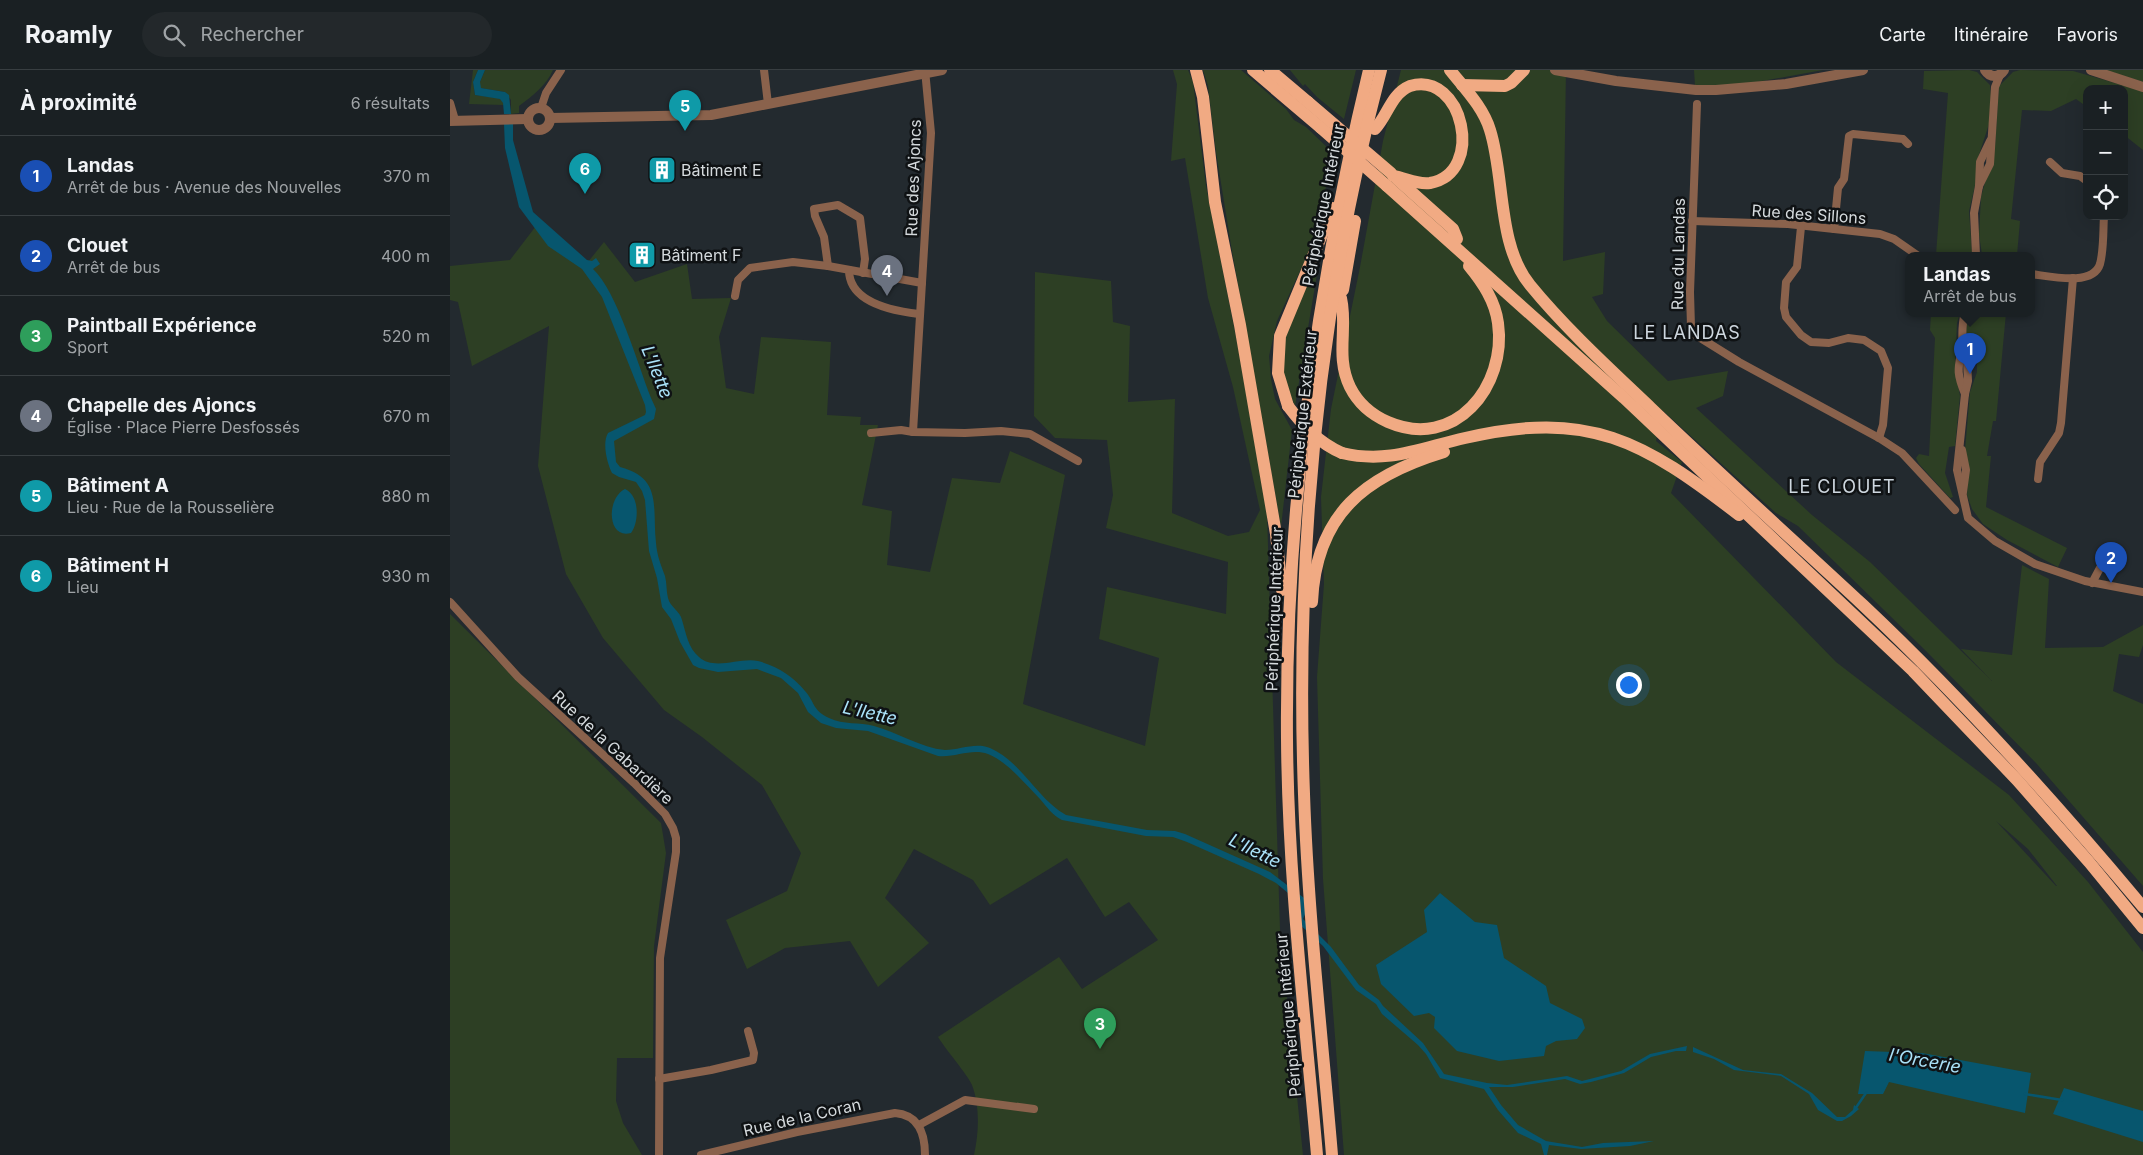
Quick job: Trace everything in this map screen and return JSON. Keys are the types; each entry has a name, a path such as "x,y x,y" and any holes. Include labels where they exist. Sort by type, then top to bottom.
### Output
{"highway":[{"path":"1196,70 1204,104 1215,202 1240,326 1276,534 1282,581 1280,649 1287,663"},
{"path":"1253,70 1390,178 1444,236 1627,392"},
{"path":"1264,70 1321,124"},
{"path":"1270,70 1308,102 1627,392 1766,533 1887,645 1960,718 2060,828 2143,928"},
{"path":"1283,70 1308,102"},
{"name":"Périphérique Intérieur","path":"1317,1155 1293,879 1287,741 1287,663 1292,542 1300,454 1320,302 1338,203 1369,70"},
{"name":"Périphérique Extérieur","path":"1332,1155 1314,952 1304,785 1302,633 1306,543 1320,391 1333,296 1364,138 1381,70"},
{"path":"1320,391 1327,388 1360,196 1390,70"},
{"path":"1450,70 1481,110 1490,130 1509,237 1520,271 1550,308 1627,392"},
{"path":"1462,85 1505,86 1511,83 1524,70"},
{"path":"1375,129 1389,106 1400,93 1419,83 1440,87 1448,94 1458,111 1463,142 1459,160 1450,172 1436,182 1424,184 1390,178"},
{"path":"1338,203 1328,216 1319,243 1280,336 1278,373 1288,406 1309,431 1327,446 1342,453 1371,458 1404,455 1463,438 1516,428 1560,427 1593,432 1619,439 1649,453 1683,473 1766,533"},
{"path":"1342,298 1344,307 1342,365 1351,388 1363,405 1378,418 1396,426 1408,428 1432,427 1457,419 1472,408 1490,382 1498,354 1499,331 1495,311 1488,293 1468,264 1448,245 1444,236"},
{"path":"1648,412 1697,453 1861,604 1955,695 2063,813 2143,908"},
{"path":"1302,633 1311,617 1312,588 1321,549 1334,522 1351,501 1362,491 1393,472 1424,458 1489,439 1503,431"}],"street":[{"path":"541,108 546,93 562,70"},
{"path":"764,70 768,104"},
{"path":"550,118 711,115 942,70"},
{"path":"1555,70 1581,76 1696,90 1741,89 1786,84 1863,70"},
{"path":"2091,70 2143,87"},
{"name":"Rue des Ajoncs","path":"913,432 931,133 925,72"},
{"path":"1976,252 1974,213 1979,186 1980,162 1990,140 1995,73"},
{"path":"450,104 452,121 497,118 527,119"},
{"name":"Rue du Landas","path":"1697,104 1690,318 1694,334 1739,362 1879,438"},
{"path":"541,108 547,111 550,118 549,125 540,131 529,126 527,119 530,112 541,108"},
{"path":"1834,230 1838,188 1844,179 1848,136 1853,134 1903,139 1908,144"},
{"path":"2050,162 2062,173 2083,178"},
{"path":"828,266 824,237 814,210 838,205 860,218 866,259 863,273"},
{"name":"Rue des Sillons","path":"1692,221 1721,220 1735,223 1788,224 1886,235 1912,252"},
{"path":"2035,274 2073,278 2084,278 2091,275 2100,265 2104,220"},
{"path":"1801,226 1797,267 1786,282 1784,308 1786,317 1805,340 1829,343 1848,338 1864,340 1881,351 1888,368 1883,425 1879,438 1902,453 1955,510"},
{"path":"735,296 738,280 750,268 793,262 828,266 922,283"},
{"path":"849,270 849,277 854,289 864,298 902,312 919,314"},
{"path":"2038,479 2040,462 2059,433 2061,423 2073,278"},
{"path":"1963,317 1962,348 1958,360 1958,371 1965,394 1957,470 1967,515 1974,525 1995,541 2035,564 2092,583 2143,592"},
{"path":"871,433 901,430 965,433 1002,431 1030,434 1078,461"},
{"path":"2092,583 2107,555"},
{"name":"Rue de la Gabardière","path":"450,602 518,677 634,782 665,814 673,828 676,838 676,860 660,958 659,1155"},
{"path":"660,1079 753,1060 754,1053 748,1031"},
{"path":"925,1155 924,1140 919,1125 965,1100 1034,1109"},
{"name":"Rue de la Coran","path":"701,1155 883,1114 895,1113 910,1117 919,1125"}],"green space":[{"path":"473,70 478,70 473,82 475,95 498,98 502,100 504,105 469,104"},
{"path":"485,70 553,70 543,86 519,106 519,113 511,114 511,100 505,92 480,88 480,82"},
{"path":"1173,70 1188,70 1193,82 1206,186 1239,352 1267,514 1280,930 1303,1155 974,1155 978,1120 975,1093 969,1080 938,1037 1059,957 1082,989 1158,940 1129,902 1105,917 1067,858 990,905 973,880 914,849 885,898 929,943 878,987 850,941 785,948 747,969 726,920 787,891 801,853 762,785 702,737 664,710 603,638 566,574 538,466 549,326 472,366 458,302 450,300 450,266 510,260 536,226 584,267 604,242 635,282 687,264 692,299 731,298 719,337 726,388 754,394 761,337 831,342 827,415 861,417 860,425 878,425 862,505 892,511 887,565 930,572 952,478 1000,483 1010,451 1065,475 1023,704 1145,746 1159,658 1099,639 1107,587 1226,614 1228,562 1106,528 1113,495 1107,440 1055,438 1034,416 1035,272 1111,281 1113,322 1130,326 1128,402 1175,399 1172,513 1228,536 1249,532 1260,510 1233,387 1208,298 1185,158 1171,161 1177,84"},
{"path":"1203,70 1241,70 1286,109 1294,120 1306,127 1332,152 1318,232 1277,321 1269,356 1275,399 1292,430 1281,527 1231,245 1216,152 1208,86"},
{"path":"1290,70 1356,70 1344,119 1317,97 1305,84 1303,86"},
{"path":"1401,70 1566,70 1563,261 1605,252 1603,294 1592,297 1607,321 1668,381 1728,371 1723,396 1696,408 1812,515 1870,562 1992,681 1961,649 2012,655 2022,565 2049,579 2045,648 2103,647 2143,625 2143,645 2139,657 2119,654 2113,691 2143,704 2143,886 2036,763 1926,651 1798,526 1776,513 1662,410 1656,441 1682,462 1671,493 1836,662 2009,795 2088,882 2143,952 2143,1155 1344,1155 1323,879 1317,677 1324,584 1321,497 1331,409 1383,141","holes":["1996,821 2028,849 2057,886"]},
{"path":"1694,70 1823,70 1735,86 1695,86"},
{"path":"1969,70 1977,72 1990,85 1989,124 1976,164 1977,177 1969,211 1972,252 1936,252 1948,93 1923,89 1924,71"},
{"path":"2020,70 2073,71 2122,85 2083,85 2083,104 2076,99 2051,111 2022,110 2011,219 2020,221 2017,252 1982,252 1979,234 1981,197 1995,147 1999,86 2013,72"},
{"path":"2104,70 2143,70 2143,82"},
{"path":"2128,87 2143,91 2143,150 2128,138"},
{"path":"1315,262 1319,262 1295,406 1284,376 1282,354 1288,328"},
{"path":"1931,317 1959,317 1955,367 1960,396 1955,446 1949,447 1945,473 1953,497 1950,498 1919,464 1916,458 1919,454 1929,456 1935,338 1930,330"},
{"path":"1968,317 2006,317 1996,421 1993,421 1987,456 1991,456 1986,507 2067,548 2058,567 2007,540 1983,524 1972,509 1967,495 1968,478 1965,450 1970,392 1977,372 1977,361 1969,358 1965,339"},
{"path":"450,614 661,823 666,853 654,946 653,1058 617,1058 616,1101 623,1123 642,1155 450,1155"}],"water":[{"path":"478,70 485,70 480,82 481,88 505,92 509,95 511,114 504,114 503,103 500,99 475,95 473,82"},
{"path":"504,124 513,124 513,140 533,212 587,260 592,261 596,258 600,264 593,269 602,280 618,311 656,409 654,419 614,441 616,462 620,467 634,472 643,479 653,496 657,548 666,579 668,598 681,617 690,645 699,657 712,663 751,660 772,666 784,672 795,681 808,695 819,712 835,720 874,726 936,749 951,750 979,746 990,748 1011,762 1046,800 1066,815 1147,830 1175,831 1270,872 1308,901 1308,907 1303,919 1331,947 1359,985 1379,1000 1423,1043 1444,1074 1507,1085 1567,1076 1582,1081 1621,1071 1650,1054 1687,1046 1686,1051 1676,1051 1651,1057 1624,1073 1591,1082 1580,1084 1565,1079 1513,1087 1489,1087 1518,1125 1546,1141 1582,1147 1603,1143 1654,1141 1630,1146 1581,1149 1549,1145 1547,1155 1544,1155 1541,1144 1518,1133 1498,1110 1484,1089 1440,1078 1426,1054 1418,1045 1382,1014 1376,1004 1356,990 1323,946 1296,921 1301,911 1300,903 1276,883 1259,874 1173,837 1146,836 1062,820 1052,813 1009,768 988,754 975,752 938,756 868,731 836,728 821,723 808,712 798,693 781,678 757,669 718,672 693,665 680,642 671,619 662,607 657,578 649,551 645,500 642,491 636,482 612,473 608,464 605,442 608,433 645,415 645,405 602,297 582,269 548,246 519,207 505,148"},
{"path":"625,489 633,497 637,510 636,522 631,533 623,533 617,530 612,517 615,501"},
{"path":"1440,893 1475,922 1497,925 1504,958 1546,986 1550,1003 1582,1019 1585,1028 1577,1039 1556,1041 1546,1046 1544,1056 1499,1061 1457,1051 1434,1028 1435,1017 1429,1013 1414,1016 1381,984 1376,965 1427,932 1424,910"},
{"path":"1693,1047 1743,1070 1781,1074 1812,1093 1837,1117 1845,1117 1853,1110 1854,1105 1859,1109 1842,1121 1837,1121 1818,1110 1809,1094 1781,1076 1734,1070 1714,1059 1693,1052"},
{"path":"1865,1051 1922,1053 2031,1073 2025,1113 1889,1082 1883,1094 1858,1094"},
{"path":"2064,1088 2143,1111 2143,1142 2053,1114"}],"waterway":[{"name":"l'Orcerie","path":"1855,1109 1866,1093"},
{"name":"l'Orcerie","path":"2025,1094 2062,1100"}],"place":[{"name":"Bâtiment A","path":"685,131"},
{"name":"Bâtiment E","path":"662,170"},
{"name":"Bâtiment H","path":"585,194"},
{"name":"Bâtiment F","path":"642,255"},
{"name":"Chapelle des Ajoncs","path":"887,296"},
{"name":"Landas","path":"1970,374"},
{"name":"Clouet","path":"2111,583"},
{"name":"Paintball Expérience","path":"1100,1049"}],"district":[{"name":"LE LANDAS","path":"1687,333"},
{"name":"LE CLOUET","path":"1842,487"}],"water label":[{"name":"L'Ilette","path":"657,372"},
{"name":"L'Ilette","path":"870,713"},
{"name":"L'Ilette","path":"1255,851"}]}
